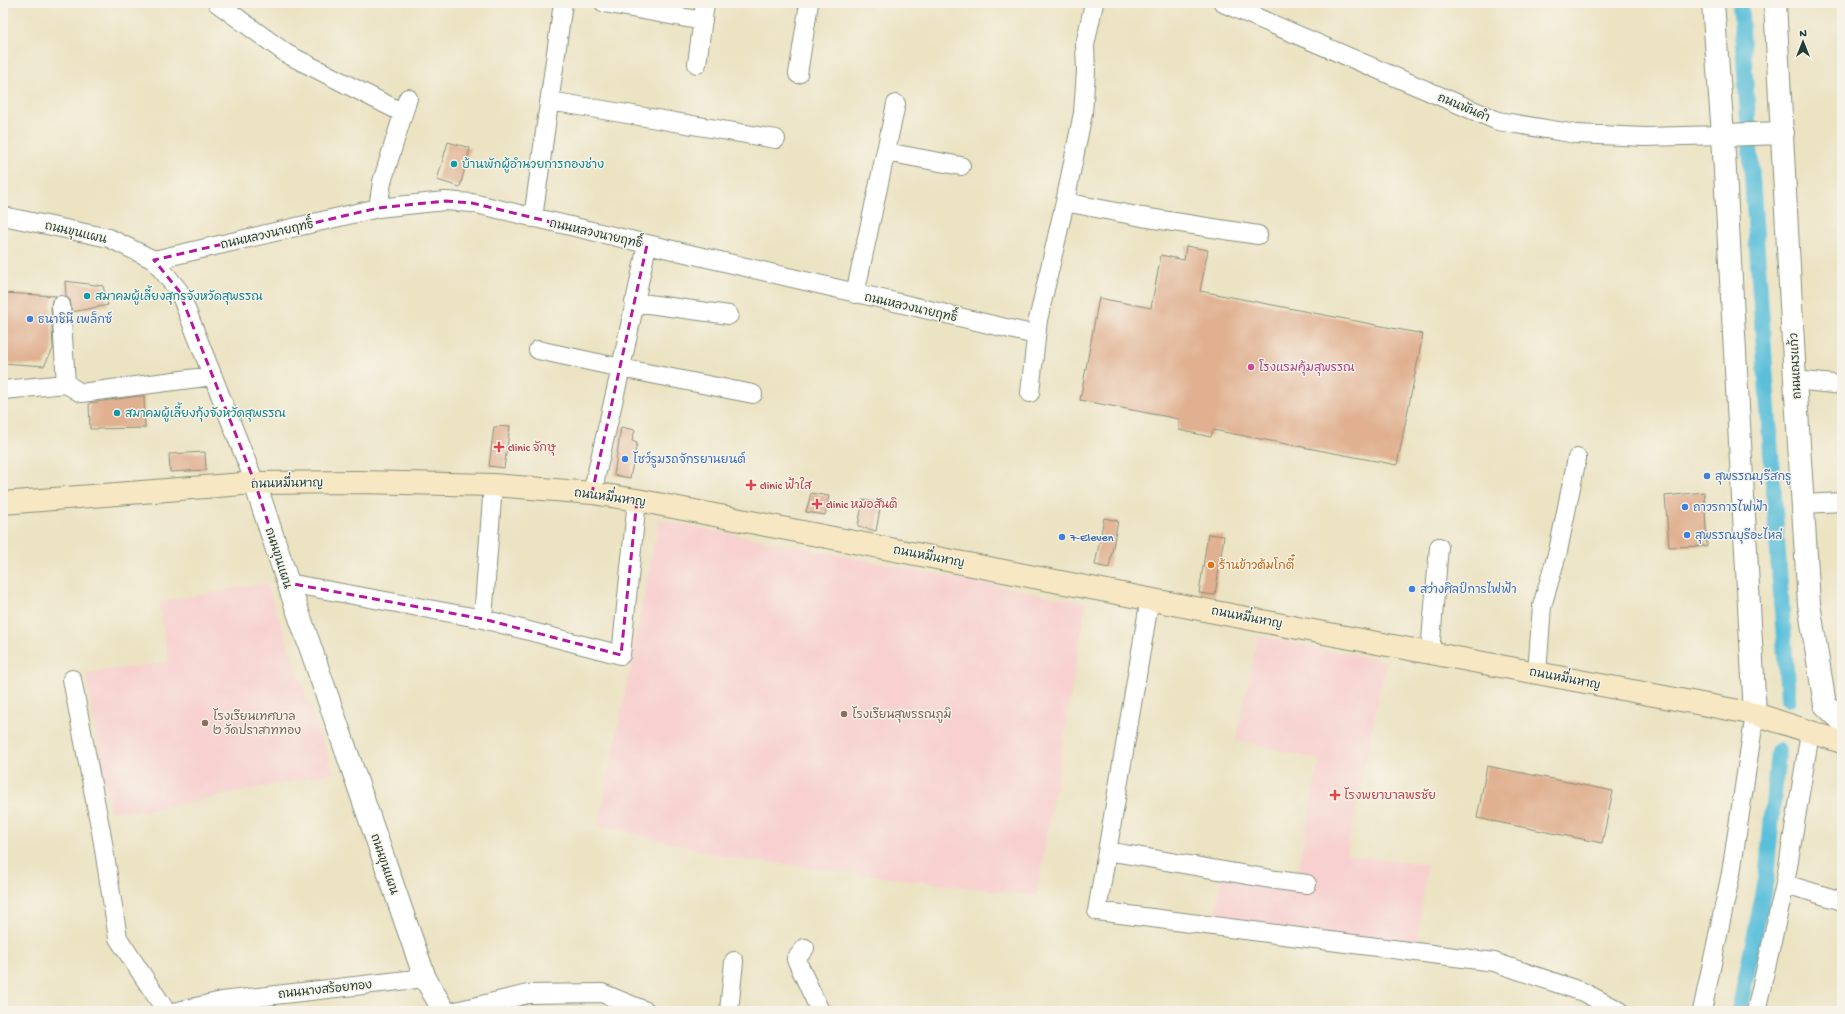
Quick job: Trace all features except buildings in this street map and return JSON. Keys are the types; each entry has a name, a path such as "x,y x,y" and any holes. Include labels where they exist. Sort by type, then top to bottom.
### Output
{"main road":[{"name":"ถนนหมื่นหาญ","path":"3,502 255,483 358,482 493,485 592,493 637,500 1150,598 1308,630 1755,714 1842,742"}],"street":[{"path":"217,3 287,54 406,105 382,182 378,208"},
{"path":"533,218 564,3"},
{"path":"604,3 703,21"},
{"path":"697,64 706,3"},
{"path":"798,74 809,3"},
{"path":"1030,393 1038,320 1065,202 1083,113 1086,71 1085,45 1094,3"},
{"name":"ถนนพันคำ","path":"1223,3 1498,121 1576,134 1646,137 1732,134"},
{"path":"1702,1011 1731,873 1755,714 1732,134 1713,3"},
{"name":"ถนนเณรแก้ว","path":"1775,3 1774,134 1795,380 1809,604 1825,705 1842,721"},
{"path":"550,101 776,139"},
{"path":"856,294 896,104"},
{"path":"1732,134 1774,134"},
{"path":"886,152 961,166"},
{"name":"ถนนหลวงนายฤทธิ์","path":"154,260 378,208 445,201 472,203 1036,336"},
{"path":"1065,202 1258,235"},
{"name":"ถนนขุนแผน","path":"3,216 109,238 154,260 179,291 255,483 288,583 425,978 444,1011"},
{"path":"592,493 621,368 647,245"},
{"path":"634,302 729,316"},
{"path":"62,305 66,384"},
{"path":"538,350 753,394"},
{"path":"3,390 66,384 81,393 213,376"},
{"path":"1795,380 1842,385"},
{"path":"1537,673 1542,606 1558,551 1577,458"},
{"path":"483,619 493,485"},
{"path":"288,583 483,619 621,655 637,500"},
{"path":"1803,504 1842,502"},
{"path":"1430,652 1439,547"},
{"path":"1150,598 1097,911 1494,962 1582,992 1620,1011"},
{"path":"72,679 102,837 118,938 166,1011"},
{"path":"1756,1011 1785,884 1810,732"},
{"path":"1108,851 1306,884"},
{"path":"1785,884 1842,901"},
{"path":"805,948 796,959 820,1011"},
{"path":"729,1011 734,961"},
{"name":"ถนนนางสร้อยทอง","path":"178,1011 222,1001 425,978"},
{"path":"456,1011 528,994 602,993 646,1011"}],"highlighted area":[{"path":"445,201 472,203 647,245 592,493 637,500 621,655 483,619 288,583 255,483 179,291 154,260 378,208"}],"shaded area":[{"name":"โรงเรียนสุพรรณภูมิ","path":"659,520 1086,603 1037,896 730,858 599,825"},
{"name":"โรงเรียนเทศบาล ๒ วัดปราสาททอง","path":"266,583 334,773 140,812 110,811 85,673 169,662 159,602"},
{"name":"โรงพยาบาลพรชัย","path":"1258,636 1386,661 1346,855 1427,864 1417,947 1215,921 1221,877 1295,888 1319,760 1236,740"}],"waterway":[{"path":"1740,3 1788,699"},
{"path":"1739,1011 1766,880 1778,751"}],"place":[{"name":"บ้านพักผู้อำนวยการกองช่าง","path":"454,164"},
{"name":"สมาคมผู้เลี้ยงสุกรจังหวัดสุพรรณ","path":"87,296"},
{"name":"ธนาชินี เพล็กซ์","path":"30,319"},
{"name":"โรงแรมคุ้มสุพรรณ","path":"1251,367"},
{"name":"สมาคมผู้เลี้ยงกุ้งจังหวัดสุพรรณ","path":"117,413"},
{"name":"clinic จักษุ","path":"499,447"},
{"name":"โชว์รูมรถจักรยานยนต์","path":"625,459"},
{"name":"สุพรรณบุรีสกรู","path":"1707,476"},
{"name":"clinic ฟ้าใส","path":"751,485"},
{"name":"clinic หมอสันติ","path":"817,504"},
{"name":"ถาวรการไฟฟ้า","path":"1685,507"},
{"name":"สุพรรณบุรีอะไหล่","path":"1687,535"},
{"name":"7-Eleven","path":"1062,537"},
{"name":"ร้านข้าวต้มโกตี๋","path":"1211,565"},
{"name":"สว่างศิลป์การไฟฟ้า","path":"1412,589"},
{"name":"โรงเรียนสุพรรณภูมิ","path":"844,714"},
{"name":"โรงเรียนเทศบาล ๒ วัดปราสาททอง","path":"205,723"},
{"name":"โรงพยาบาลพรชัย","path":"1335,795"}]}
